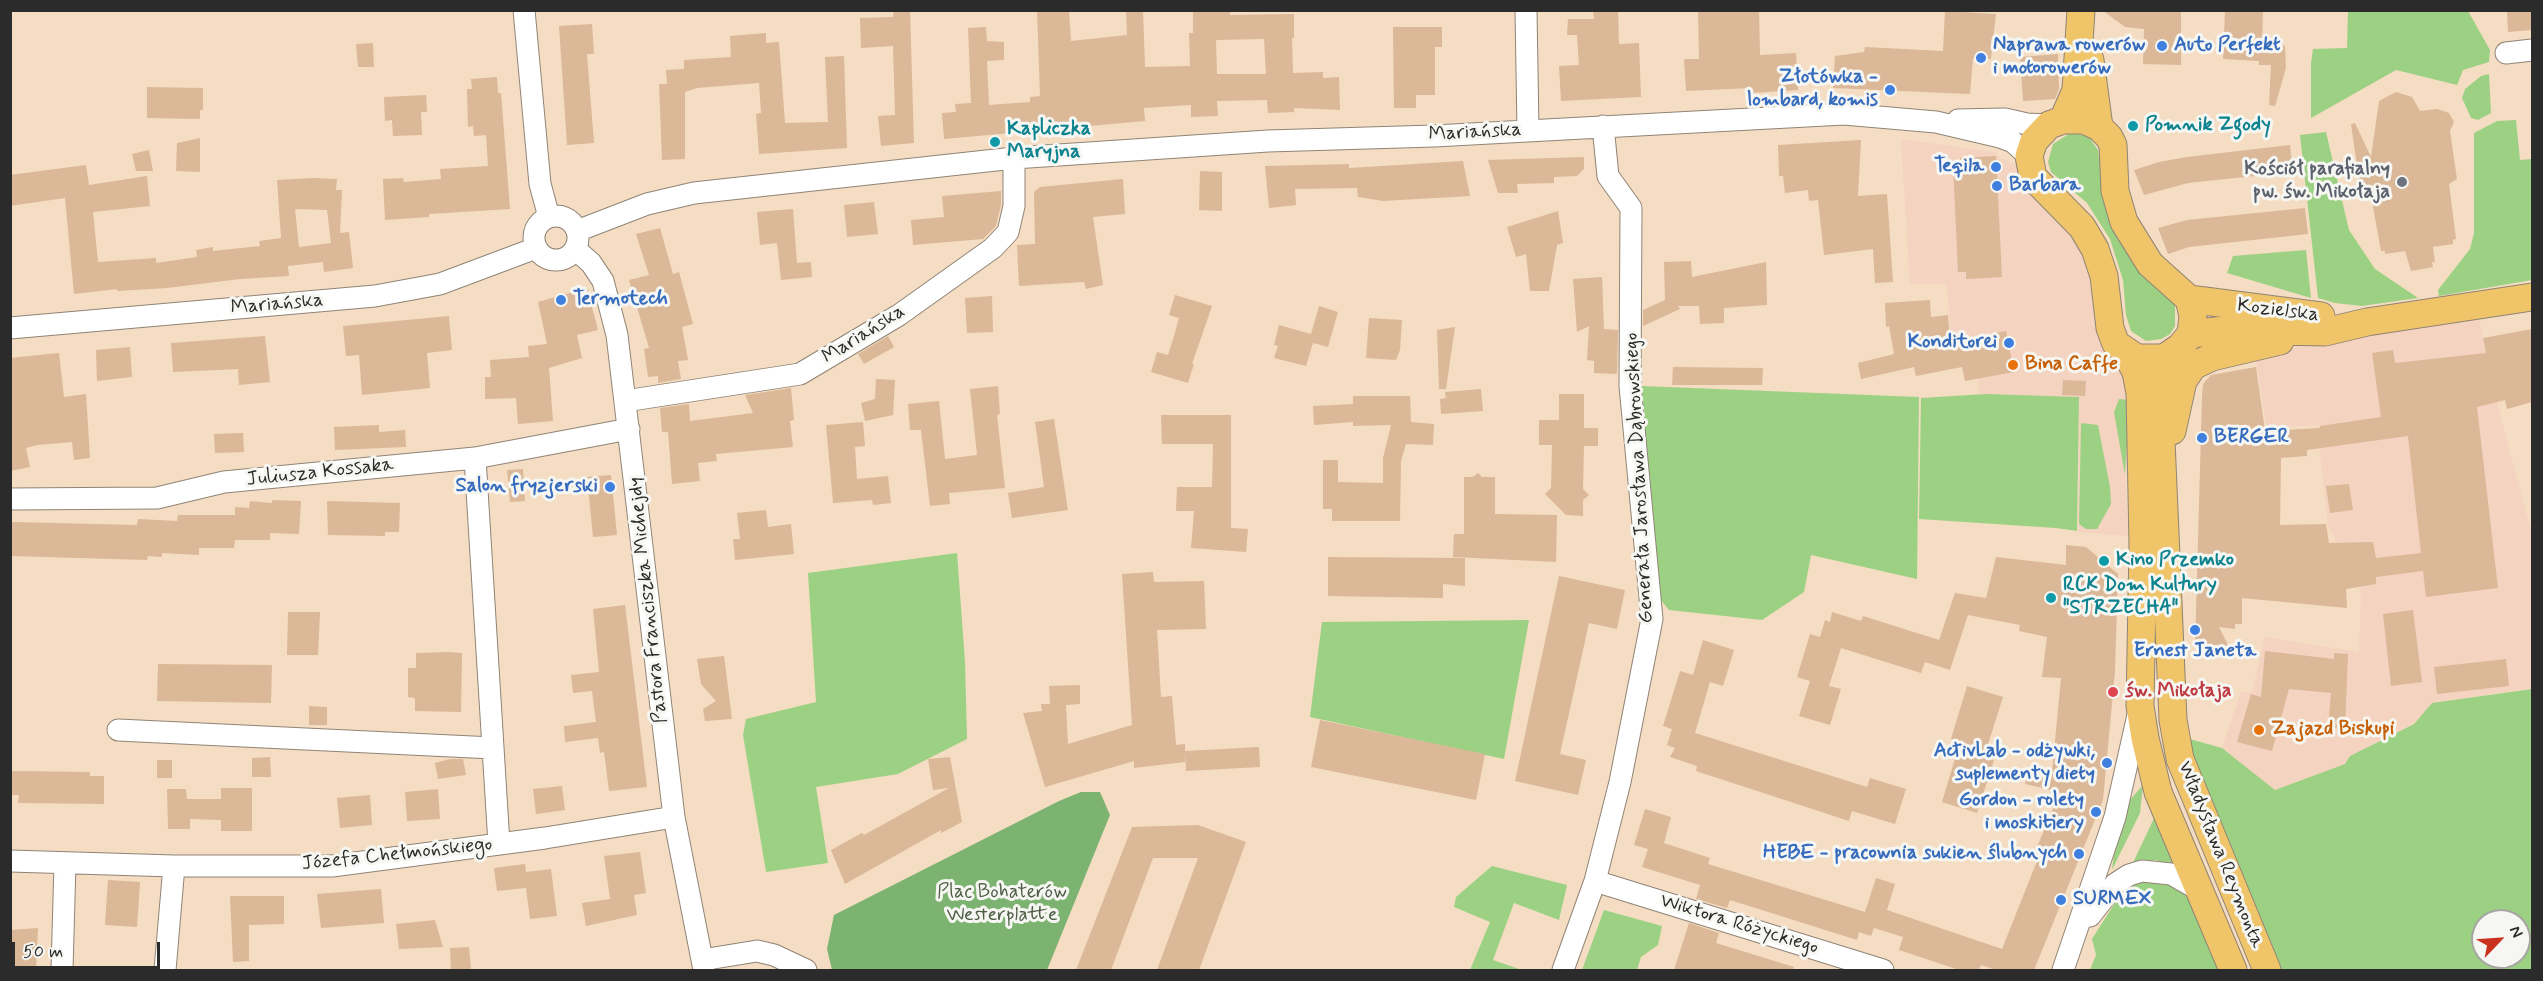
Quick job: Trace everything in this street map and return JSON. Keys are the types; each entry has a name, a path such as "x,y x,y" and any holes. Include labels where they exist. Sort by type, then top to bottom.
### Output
{"main road":[{"path":"2029,156 2037,135 2056,122 2076,90 2081,22"},
{"path":"2081,22 2091,69 2099,127"},
{"path":"2056,122 2084,120 2099,127 2113,145 2115,191 2124,222 2132,239 2150,264 2189,299 2193,315 2191,334 2172,354 2163,371 2159,393 2164,467"},
{"name":"Władysława Reymonta","path":"2029,156 2033,177 2039,186 2071,215 2095,249 2104,276 2112,335 2116,344 2126,353 2136,372 2140,393 2143,545 2140,706 2153,776 2233,970"},
{"name":"Kozielska","path":"2191,334 2224,330 2325,332 2367,322 2532,297"},
{"name":"Kozielska","path":"2189,299 2367,322"},
{"path":"2164,467 2179,393 2183,381 2193,366 2225,353 2325,332"},
{"path":"2126,353 2146,360 2164,358 2172,354"},
{"name":"Władysława Reymonta","path":"2164,467 2170,667 2173,720 2180,759 2267,970"}],"street":[{"path":"524,10 540,184 549,217"},
{"path":"1526,10 1528,131"},
{"path":"2506,53 2532,50"},
{"name":"Mariańska","path":"576,240 678,195 1014,158 1268,141 1528,131 1844,114 1936,122 2005,119 2027,124 2056,122"},
{"name":"Mariańska","path":"1936,122 2000,137 2013,142 2029,156"},
{"name":"Generała Jarosława Dąbrowskiego","path":"1563,970 1596,881 1620,782 1652,619 1630,386 1631,208 1608,176 1603,126"},
{"name":"Mariańska","path":"625,401 800,374 899,315 993,248 1008,232 1014,206 1014,158"},
{"path":"557,215 568,219 576,240 567,257 557,260 543,256 536,248 534,236 536,228 549,217 557,215"},
{"name":"Pastora Franciszka Michejdy","path":"576,240 603,281 617,336 674,817 703,965"},
{"name":"Mariańska","path":"10,328 375,296 440,284 536,248"},
{"name":"Juliusza Kossaka","path":"10,499 158,498 224,482 475,458 629,429"},
{"path":"475,458 499,844"},
{"path":"2063,970 2079,931 2115,817 2140,706"},
{"path":"118,730 493,748"},
{"name":"Józefa Chełmońskiego","path":"10,861 174,866 332,866 499,844 674,817"},
{"path":"62,970 65,863"},
{"path":"165,970 174,866"},
{"path":"2079,931 2115,884 2135,872 2162,871 2190,883 2199,890"},
{"name":"Wiktora Różyckiego","path":"1596,881 1883,970"},
{"path":"703,965 757,951 774,955 806,970"}],"shaded area":[{"path":"1901,139 1994,152 2000,158 2022,167 2074,232 2093,268 2125,372 2130,408 2126,475 2128,536 2078,532 2079,397 1980,394 1970,338 1951,342 1947,284 1910,284"},
{"path":"2479,318 2490,376 2532,535 2532,688 2432,703 2414,723 2352,756 2345,764 2275,790 2222,748 2241,692 2252,692 2265,637 2359,652 2361,597 2351,543 2337,543 2328,525 2317,425 2267,428 2255,355 2335,339"}],"green space":[{"path":"2348,11 2468,11 2490,50 2489,62 2463,70 2457,85 2396,70 2311,118 2313,49 2347,48"},
{"path":"2489,74 2491,113 2478,120 2471,118 2462,98 2465,89 2481,76"},
{"path":"2516,120 2520,160 2532,159 2532,280 2439,296 2438,290 2470,249 2474,233 2474,133 2497,121"},
{"path":"2072,132 2089,137 2098,150 2104,204 2125,251 2175,304 2175,326 2170,334 2161,339 2146,341 2131,331 2126,315 2123,280 2110,239 2087,203 2051,172 2048,162 2053,144"},
{"path":"2326,132 2349,230 2375,269 2418,298 2362,306 2335,303 2318,298 2300,135"},
{"path":"2306,250 2311,298 2227,273 2233,256"},
{"path":"1641,386 1919,397 1917,579 1811,555 1804,592 1762,620 1669,610 1660,599"},
{"path":"1986,394 2079,397 2077,531 1919,519 1921,398"},
{"path":"2119,399 2128,400 2129,409 2125,475 2114,412"},
{"path":"2081,423 2098,425 2110,487 2111,504 2097,529 2086,529 2079,524"},
{"path":"957,553 965,662 967,739 898,774 816,787 828,863 766,872 743,735 746,719 816,702 808,573"},
{"path":"1529,620 1504,759 1310,717 1322,622"},
{"path":"2532,689 2532,970 2277,970 2224,843 2186,738 2222,748 2275,790 2345,764 2350,756 2414,724 2432,703"},
{"path":"2143,785 2140,813 2112,870 2115,845 2129,801"},
{"name":"Plac Bohaterów Westerplatte","path":"1081,792 1100,792 1110,815 1047,970 832,970 827,949 834,915"},
{"path":"2155,816 2178,868 2156,860 2132,865"},
{"path":"1492,866 1567,885 1559,920 1514,903 1493,960 1522,970 1470,970 1490,922 1454,907 1456,897"},
{"path":"2155,879 2173,885 2188,897 2220,970 2090,970 2096,955 2092,939 2120,895 2138,881"},
{"path":"1604,910 1662,926 1658,945 1641,957 1637,970 1582,970"}],"building":[{"path":"894,10 910,10 914,143 881,146 878,116 895,115 893,46 861,48 860,18 893,17"},
{"path":"1037,10 1069,10 1071,41 1127,35 1126,10 1143,10 1145,67 1190,66 1189,33 1193,33 1193,10 1230,10 1230,15 1294,14 1293,73 1323,72 1323,78 1339,77 1340,110 1294,108 1294,112 1268,113 1267,100 1217,101 1218,116 1191,117 1191,105 1144,108 1145,121 944,139 942,113 956,112 955,104 971,103 968,28 986,27 987,41 1004,42 1004,60 987,61 989,105 1030,102 1030,97 1040,96","holes":["1264,39 1266,74 1217,74 1216,40"]},
{"path":"1593,10 1618,10 1619,44 1639,43 1641,97 1561,101 1559,66 1579,65 1577,35 1567,35 1568,19 1594,19"},
{"path":"1698,10 1759,10 1760,55 1796,53 1798,90 1751,93 1751,88 1686,91 1684,59 1699,59"},
{"name":"Auto Perfekt","path":"2102,10 2181,10 2181,65 2143,64 2144,29 2125,27"},
{"path":"2225,10 2263,10 2262,46 2285,46 2286,68 2275,106 2269,105 2271,65 2259,65 2259,61 2223,59"},
{"path":"2507,10 2532,10 2532,30 2508,32"},
{"path":"1945,11 1996,14 1991,59 1973,58 1970,94 1833,88 1835,56 1864,52 1865,47 1943,51"},
{"path":"592,24 594,54 587,54 594,143 567,145 559,26"},
{"path":"1393,27 1442,27 1442,47 1435,47 1435,95 1416,95 1416,108 1394,108"},
{"path":"766,33 766,43 779,42 785,123 828,122 825,57 844,56 847,148 759,154 756,114 761,113 759,83 697,88 685,92 685,159 662,160 659,84 667,84 666,70 684,69 684,60 731,57 730,36"},
{"path":"373,43 374,67 358,67 356,44"},
{"path":"2058,54 2059,89 2055,99 2023,101 2020,57"},
{"path":"497,77 498,93 501,93 510,209 429,214 429,217 385,220 383,179 403,178 404,182 441,179 440,169 488,166 486,135 474,136 473,126 468,127 467,89 472,89 471,79"},
{"path":"147,87 203,88 203,110 200,110 200,119 147,118"},
{"name":"Kościół parafialny pw. św. Mikołaja","path":"2396,92 2412,97 2420,111 2437,109 2449,113 2454,122 2450,131 2457,179 2449,184 2456,239 2453,240 2453,244 2433,247 2435,262 2432,262 2433,267 2411,271 2405,251 2385,254 2385,251 2381,251 2371,196 2366,197 2365,193 2361,194 2351,124 2355,123 2371,157 2379,101"},
{"path":"426,95 427,112 421,112 422,135 393,136 392,120 385,121 384,97"},
{"path":"200,138 200,172 176,171 177,143"},
{"path":"1861,140 1858,196 1887,194 1893,282 1875,283 1873,249 1824,255 1818,200 1809,201 1808,190 1785,193 1783,176 1779,176 1778,145"},
{"path":"2290,145 2293,172 2188,183 2144,195 2134,170 2159,162 2187,157"},
{"path":"149,150 153,171 136,171 132,154"},
{"path":"1996,156 2002,277 1966,279 1966,272 1958,272 1953,165 1961,165 1960,158"},
{"path":"1584,157 1584,169 1577,176 1554,177 1554,183 1517,184 1518,193 1498,193 1488,160"},
{"path":"1463,161 1470,196 1383,201 1358,197 1357,188 1295,189 1296,205 1269,208 1265,166 1349,164 1349,168"},
{"path":"86,165 89,185 147,176 150,206 93,212 98,262 156,258 156,263 197,257 196,250 213,247 213,251 260,246 259,241 281,238 277,180 337,179 336,190 342,190 340,233 349,232 353,268 324,272 323,262 288,266 289,276 74,294 65,198 10,206 10,175","holes":["295,209 327,210 331,243 299,247"]},
{"path":"1200,171 1222,172 1222,211 1199,210"},
{"path":"1123,179 1125,214 1093,217 1103,285 1086,289 1084,282 1019,286 1017,245 1035,244 1034,192 1040,187"},
{"path":"1001,191 1001,205 996,226 983,239 913,245 911,220 944,217 942,196"},
{"path":"874,202 878,234 847,237 844,205"},
{"path":"2305,208 2308,234 2189,247 2168,254 2158,228 2187,220"},
{"path":"793,209 797,263 811,262 812,277 781,280 777,243 760,245 757,212"},
{"path":"1558,211 1563,243 1557,245 1549,291 1530,291 1526,254 1516,257 1507,227"},
{"path":"660,228 673,274 679,272 693,324 682,327 688,360 678,361 681,379 658,383 658,376 648,377 644,349 649,348 629,280 649,275 636,234"},
{"path":"1691,261 1692,277 1766,262 1767,305 1724,308 1724,323 1700,324 1699,306 1678,306 1680,309 1643,326 1643,310 1665,300 1664,262"},
{"path":"1602,277 1604,329 1618,330 1617,374 1594,373 1594,361 1587,360 1589,326 1577,332 1573,279"},
{"path":"587,288 598,330 577,335 582,358 549,368 553,421 518,424 516,398 485,399 485,377 491,377 490,360 529,357 528,346 547,344 538,302"},
{"path":"1175,295 1212,306 1192,364 1194,364 1188,383 1151,372 1157,352 1168,355 1174,336 1179,318 1169,315"},
{"path":"992,296 993,332 967,333 965,298"},
{"path":"1930,300 1931,317 1948,315 1950,342 2006,331 2014,372 1965,381 1962,367 1916,376 1914,367 1861,379 1858,363 1894,354 1889,326 1886,327 1885,303"},
{"path":"1319,306 1338,312 1328,347 1313,343 1306,366 1274,358 1278,346 1274,345 1279,325 1311,334"},
{"path":"449,316 452,350 427,353 430,388 362,395 359,355 346,356 343,326"},
{"path":"1369,318 1402,320 1400,350 1396,360 1366,358"},
{"path":"1455,327 1446,389 1439,389 1437,330"},
{"path":"2532,329 2532,402 2507,409 2505,400 2477,407 2498,588 2426,597 2423,571 2376,577 2376,584 2346,589 2347,608 2242,598 2242,624 2235,624 2235,629 2219,627 2232,653 2195,647 2202,397 2203,384 2211,375 2256,367 2265,431 2320,428 2320,426 2381,417 2372,353 2393,350 2395,363 2486,353 2483,338","holes":["2408,436 2421,553 2376,558 2373,542 2329,543 2326,524 2280,525 2281,458 2307,456 2307,450"]},
{"path":"265,336 270,382 239,385 238,369 173,372 171,343"},
{"path":"888,336 894,347 864,364 858,354"},
{"path":"130,347 132,377 97,381 96,350"},
{"path":"59,353 64,397 86,394 90,458 74,460 72,442 37,445 26,448 30,467 10,471 10,358"},
{"path":"1673,367 1763,368 1762,385 1672,385"},
{"path":"876,379 895,380 893,415 865,421 861,403 875,399"},
{"path":"2063,380 2086,381 2085,396 2062,395"},
{"path":"998,386 1000,414 997,415 1005,488 949,493 950,504 930,506 921,430 910,430 908,404 939,401 945,459 977,455 970,389"},
{"path":"791,388 794,420 790,421 793,447 716,454 717,461 698,463 700,481 672,484 668,432 662,432 660,408 689,404 690,421 753,413 745,395"},
{"path":"1481,389 1483,411 1441,414 1440,399 1446,398 1445,392"},
{"path":"1559,394 1584,394 1584,428 1598,428 1598,446 1584,446 1583,489 1589,495 1583,500 1583,516 1566,515 1545,494 1551,488 1552,445 1539,445 1539,420 1559,420"},
{"path":"1353,396 1410,396 1411,422 1434,424 1433,445 1406,444 1401,461 1400,521 1332,521 1332,509 1323,509 1323,460 1338,460 1338,482 1383,483 1383,458 1391,425 1353,426 1353,422 1314,425 1313,406 1353,404"},
{"path":"1161,415 1231,415 1231,528 1248,529 1246,552 1191,548 1194,511 1176,511 1177,487 1212,487 1213,444 1162,444"},
{"path":"1054,419 1068,510 1012,518 1008,493 1044,487 1035,422"},
{"path":"863,422 865,446 855,447 857,479 888,476 891,503 873,505 872,500 833,503 826,425"},
{"path":"379,425 379,432 405,430 406,447 335,450 334,427"},
{"path":"243,433 244,452 215,453 214,434"},
{"path":"523,469 525,501 510,502 507,470"},
{"path":"1478,473 1482,477 1495,477 1495,514 1557,515 1556,562 1453,557 1454,534 1464,534 1464,477 1473,477"},
{"path":"611,475 617,535 593,537 587,477"},
{"path":"2349,484 2353,510 2330,513 2326,486"},
{"path":"272,500 301,501 299,534 270,533 270,540 235,540 234,548 199,548 199,555 162,553 162,557 148,556 147,560 10,556 10,522 137,525 138,519 177,521 178,515 235,515 235,507 249,508 250,501 272,503"},
{"path":"327,501 400,503 399,532 385,532 385,536 328,535"},
{"path":"766,510 768,527 791,524 794,554 735,560 733,539 740,539 737,513"},
{"path":"2066,545 2086,547 2118,574 2115,671 2103,800 2034,970 1996,970 1981,965 1979,970 1959,970 1899,950 1903,937 1874,928 1871,936 1859,932 1857,940 1730,900 1727,908 1696,899 1700,885 1642,867 1648,849 1634,845 1645,809 1671,817 1664,843 1710,858 1708,864 1865,912 1876,878 1895,884 1887,910 2002,949 2039,856 2034,854 2060,792 2025,784 2030,766 2052,772 2061,678 2042,677 2047,637 2019,631 2020,625 1968,615 1950,670 1925,662 1921,673 1841,648 1829,686 1841,689 1830,725 1799,716 1810,681 1797,677 1810,634 1820,637 1825,620 1830,622 1832,612 1861,621 1863,616 1939,640 1955,593 1986,598 1996,557 2066,565"},
{"path":"1328,557 1465,558 1465,586 1443,584 1443,598 1328,596"},
{"path":"1153,572 1154,582 1204,581 1206,629 1157,630 1161,697 1172,696 1176,745 1185,744 1185,762 1134,768 1134,761 1045,787 1023,713 1042,711 1041,704 1050,704 1049,686 1080,685 1080,704 1066,705 1068,744 1132,725 1122,574"},
{"path":"1559,576 1625,590 1617,629 1589,623 1560,754 1586,760 1578,795 1515,781"},
{"path":"625,605 647,787 609,791 604,752 600,753 598,738 565,742 564,726 596,722 592,691 573,693 571,675 599,672 593,609"},
{"path":"2413,610 2422,682 2391,686 2383,614"},
{"path":"288,612 320,612 318,655 287,655"},
{"path":"1703,640 1734,650 1723,686 1710,682 1695,733 1867,787 1870,778 1906,789 1895,824 1852,811 1849,821 1696,771 1697,766 1670,757 1675,748 1667,745 1672,729 1663,726 1680,671 1693,675"},
{"path":"2265,651 2334,659 2334,653 2348,654 2345,729 2328,727 2331,693 2289,689 2272,751 2237,742 2251,694 2261,697"},
{"path":"416,653 462,653 461,712 415,711 415,698 408,697 408,668 416,668"},
{"path":"724,656 732,719 705,721 703,709 716,701 701,684 697,659"},
{"path":"2506,659 2509,686 2437,694 2434,667"},
{"path":"158,664 272,665 271,703 157,701"},
{"path":"1967,686 2003,697 1984,757 1994,760 1977,813 1942,802 1960,742 1951,739"},
{"path":"309,706 327,707 327,725 309,725"},
{"path":"1320,720 1485,754 1476,800 1311,767"},
{"path":"1259,747 1260,767 1186,771 1185,751"},
{"path":"270,757 271,777 252,777 252,758"},
{"path":"950,757 962,822 941,833 941,830 845,884 831,850 862,833 864,835 949,788 933,790 928,759"},
{"path":"450,759 463,759 466,775 438,779 435,763"},
{"path":"157,760 172,760 172,778 157,778"},
{"path":"10,771 90,772 90,776 104,776 104,804 18,803 19,795 10,795"},
{"path":"562,786 565,810 536,814 533,789"},
{"path":"221,788 252,788 252,831 221,831 221,820 190,819 190,829 168,829 167,789 186,789 187,799 221,799"},
{"path":"438,789 440,819 407,821 405,792"},
{"path":"370,795 372,825 340,828 337,798"},
{"path":"1198,825 1246,842 1199,970 1157,970 1198,858 1153,858 1111,970 1076,970 1132,827"},
{"path":"640,852 646,893 634,895 637,915 586,926 582,903 610,899 604,856"},
{"path":"525,864 526,872 551,869 557,916 530,919 526,888 497,891 494,868"},
{"path":"108,880 140,882 137,927 105,925"},
{"path":"381,889 384,923 321,928 317,894"},
{"path":"230,896 284,896 284,924 249,925 249,961 233,962"},
{"path":"435,920 443,947 399,949 396,924"},
{"path":"1689,923 1719,933 1716,943 1794,967 1793,970 1674,970"},
{"path":"38,928 36,970 10,970 10,930"},
{"path":"469,947 471,970 451,970 450,948"}],"place":[{"name":"Auto Perfekt","path":"2162,46"},
{"name":"Naprawa rowerów i motorowerów","path":"1981,58"},
{"name":"Złotówka - lombard, komis","path":"1890,90"},
{"name":"Pomnik Zgody","path":"2133,126"},
{"name":"Kapliczka Maryjna","path":"995,142"},
{"name":"Teqila","path":"1996,167"},
{"name":"Kościół parafialny pw. św. Mikołaja","path":"2402,182"},
{"name":"Barbara","path":"1997,186"},
{"name":"Termotech","path":"561,300"},
{"name":"Konditorei","path":"2009,343"},
{"name":"Bina Caffe","path":"2013,365"},
{"name":"BERGER","path":"2202,438"},
{"name":"Salon fryzjerski","path":"610,487"},
{"name":"Kino Przemko","path":"2104,561"},
{"name":"RCK Dom Kultury \"STRZECHA\"","path":"2051,598"},
{"name":"Ernest Janeta","path":"2195,630"},
{"name":"św. Mikołaja","path":"2113,692"},
{"name":"Zajazd Biskupi","path":"2259,730"},
{"name":"ActivLab - odżywki, suplementy diety","path":"2107,763"},
{"name":"Gordon - rolety i moskitiery","path":"2096,812"},
{"name":"HEBE - pracownia sukien ślubnych","path":"2079,854"},
{"name":"SURMEX","path":"2061,900"}]}
